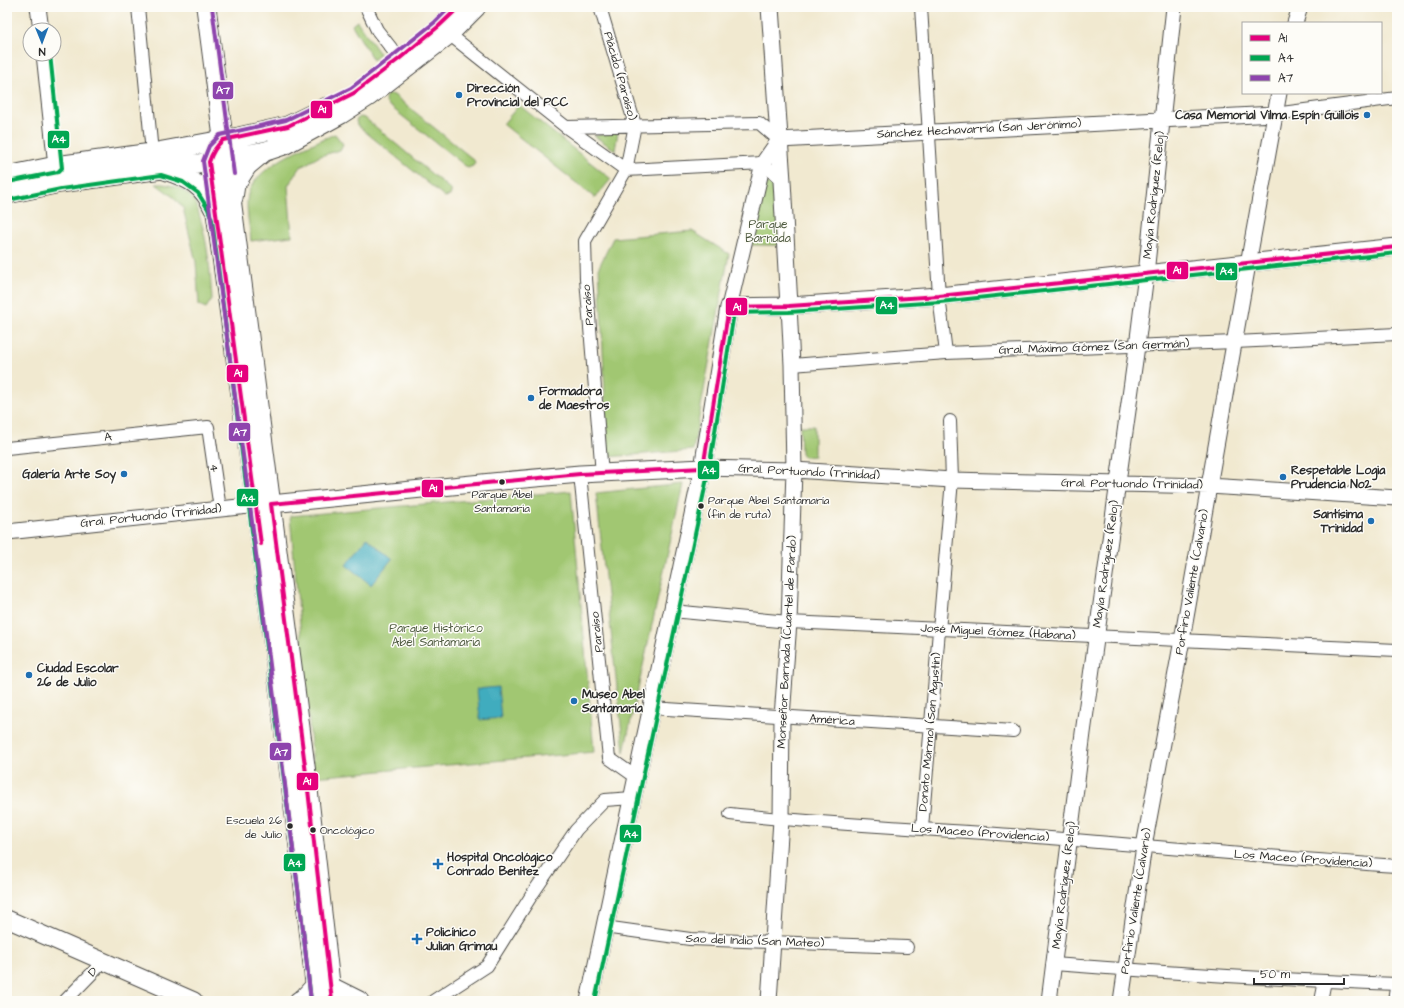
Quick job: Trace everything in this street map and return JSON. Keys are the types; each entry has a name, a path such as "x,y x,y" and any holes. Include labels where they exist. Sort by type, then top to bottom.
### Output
{"main road":[{"path":"206,7 225,213 234,351 263,504 307,781 324,994"},
{"path":"444,30 459,7"},
{"path":"7,194 157,161 219,153 288,126 354,93 402,63 476,7"},
{"name":"Monseñor Barnada (Cuartel de Pardo)","path":"770,7 789,306"},
{"path":"225,213 235,185 247,166 266,151 284,144 341,114 369,96 402,63"},
{"path":"7,176 56,166 157,161 219,153 266,151"},
{"path":"157,161 186,177 203,189 213,206 225,213"},
{"path":"588,1001 703,468 729,307 789,306 939,296 1397,247"},
{"name":"Gral. Portuondo (Trinidad)","path":"263,504 580,474 703,468"},
{"path":"7,919 194,1001"},
{"path":"299,1001 324,994 359,1001"}],"street":[{"path":"38,7 40,22"},
{"path":"138,7 157,161"},
{"path":"366,7 377,30 402,63"},
{"name":"Plácido (Paraíso)","path":"600,7 635,125 626,170"},
{"path":"921,7 939,296 946,353"},
{"name":"Mayía Rodríguez (Reloj)","path":"1049,1001 1096,637 1137,346 1174,7"},
{"path":"1295,22 1300,7"},
{"path":"444,30 566,127 626,170 763,163 782,181"},
{"path":"45,62 56,166"},
{"name":"Porfirio Valiente (Calvario)","path":"1120,1001 1144,846 1279,94"},
{"name":"Sánchez Hechavarría (San Jerónimo)","path":"779,140 1274,114 1397,98"},
{"path":"566,127 759,123 779,140 763,163 729,307"},
{"name":"Paraíso","path":"602,474 586,279 585,241 626,170"},
{"name":"Monseñor Barnada (Cuartel de Pardo)","path":"769,1001 780,820 782,717 789,622 794,470 792,365 789,306"},
{"name":"Gral. Máximo Gómez (San Germán)","path":"792,365 946,353 1397,334"},
{"name":"Donato Mármol (San Agustín)","path":"922,828 952,480 950,421"},
{"name":"A","path":"7,448 208,427"},
{"name":"4","path":"208,427 220,509"},
{"name":"Gral. Portuondo (Trinidad)","path":"703,468 794,470 952,480 1209,486 1397,498"},
{"name":"Paraíso","path":"580,474 609,758 636,777"},
{"name":"Gral. Portuondo (Trinidad)","path":"7,532 263,504"},
{"name":"José Miguel Gómez (Habana)","path":"672,611 789,622 1397,650"},
{"name":"América","path":"651,708 1013,731"},
{"path":"433,1001 487,966 533,893 576,830 606,800 632,798"},
{"name":"Los Maceo (Providencia)","path":"730,814 780,820 922,828 1070,839 1302,860 1397,866"},
{"name":"Sao del Indio (San Mateo)","path":"604,927 690,939 907,947"},
{"name":"D","path":"65,1001 104,961"},
{"path":"1054,964 1125,970 1325,981 1397,983 1394,1001"},
{"path":"1321,1001 1325,981"}],"green space":[{"path":"357,21 380,54 373,60 352,25"},
{"path":"391,94 474,160 475,163 473,166 468,168 387,104 385,97"},
{"path":"519,105 611,179 595,198 503,124"},
{"path":"360,117 365,118 451,190 450,196 445,197 357,125 356,120"},
{"path":"618,132 615,150 594,136"},
{"path":"335,134 343,144 340,150 320,156 299,168 288,186 292,236 251,241 247,202 249,191 255,181 263,172 286,156"},
{"name":"Parque Barnada","path":"775,182 782,245 751,245 765,184"},
{"path":"156,184 172,186 182,190 196,203 205,235 209,267 212,299 206,308 199,305 196,262 183,208 172,196"},
{"path":"692,231 729,254 693,450 608,457 599,267 613,238"},
{"path":"800,426 814,426 814,456 804,457 801,453"},
{"path":"683,484 624,752 596,493"},
{"name":"Parque Histórico Abel Santamaría","path":"571,491 594,752 314,777 290,516"}],"water":[{"path":"367,538 392,559 371,585 346,565"},
{"path":"498,687 501,718 480,720 477,689"}],"transit line":[{"name":"A7","path":"212,7 234,174"},
{"name":"A7","path":"311,1001 250,506 203,161 209,146 220,135 286,120 351,88 435,22 450,7"},
{"name":"A1","path":"261,544 209,162 210,159 216,147 223,140 288,126 354,93 399,59 439,26 459,7"},
{"name":"A4","path":"8,182 58,172 62,168 51,62"},
{"name":"A4","path":"8,200 61,189 161,175 183,182 198,193 208,209 212,220 301,912 311,1001"},
{"name":"A1","path":"332,1001 307,781 271,504 580,474 703,468 729,307 789,306 939,296 1397,247"},
{"name":"A4","path":"595,1001 709,469 734,313 789,312 940,302 1397,253"}],"place":[{"name":"Dirección Provincial del PCC","path":"459,95"},
{"name":"Casa Memorial Vilma Espín Guillois","path":"1367,115"},
{"name":"Formadora de Maestros","path":"531,398"},
{"name":"Galería Arte Soy","path":"124,474"},
{"name":"Respetable Logia Prudencia No2","path":"1283,477"},
{"name":"Parque Abel Santamaria","path":"502,482"},
{"name":"Parque Abel Santamaría (fin de ruta)","path":"701,506"},
{"name":"Santísima Trinidad","path":"1371,521"},
{"name":"Ciudad Escolar 26 de Julio","path":"29,675"},
{"name":"Museo Abel Santamaría","path":"574,701"},
{"name":"Escuela 26 de Julio","path":"290,826"},
{"name":"Oncológico","path":"313,830"},
{"name":"Hospital Oncológico Conrado Benítez","path":"438,864"},
{"name":"Policínico Julian Grimau","path":"417,939"}]}
